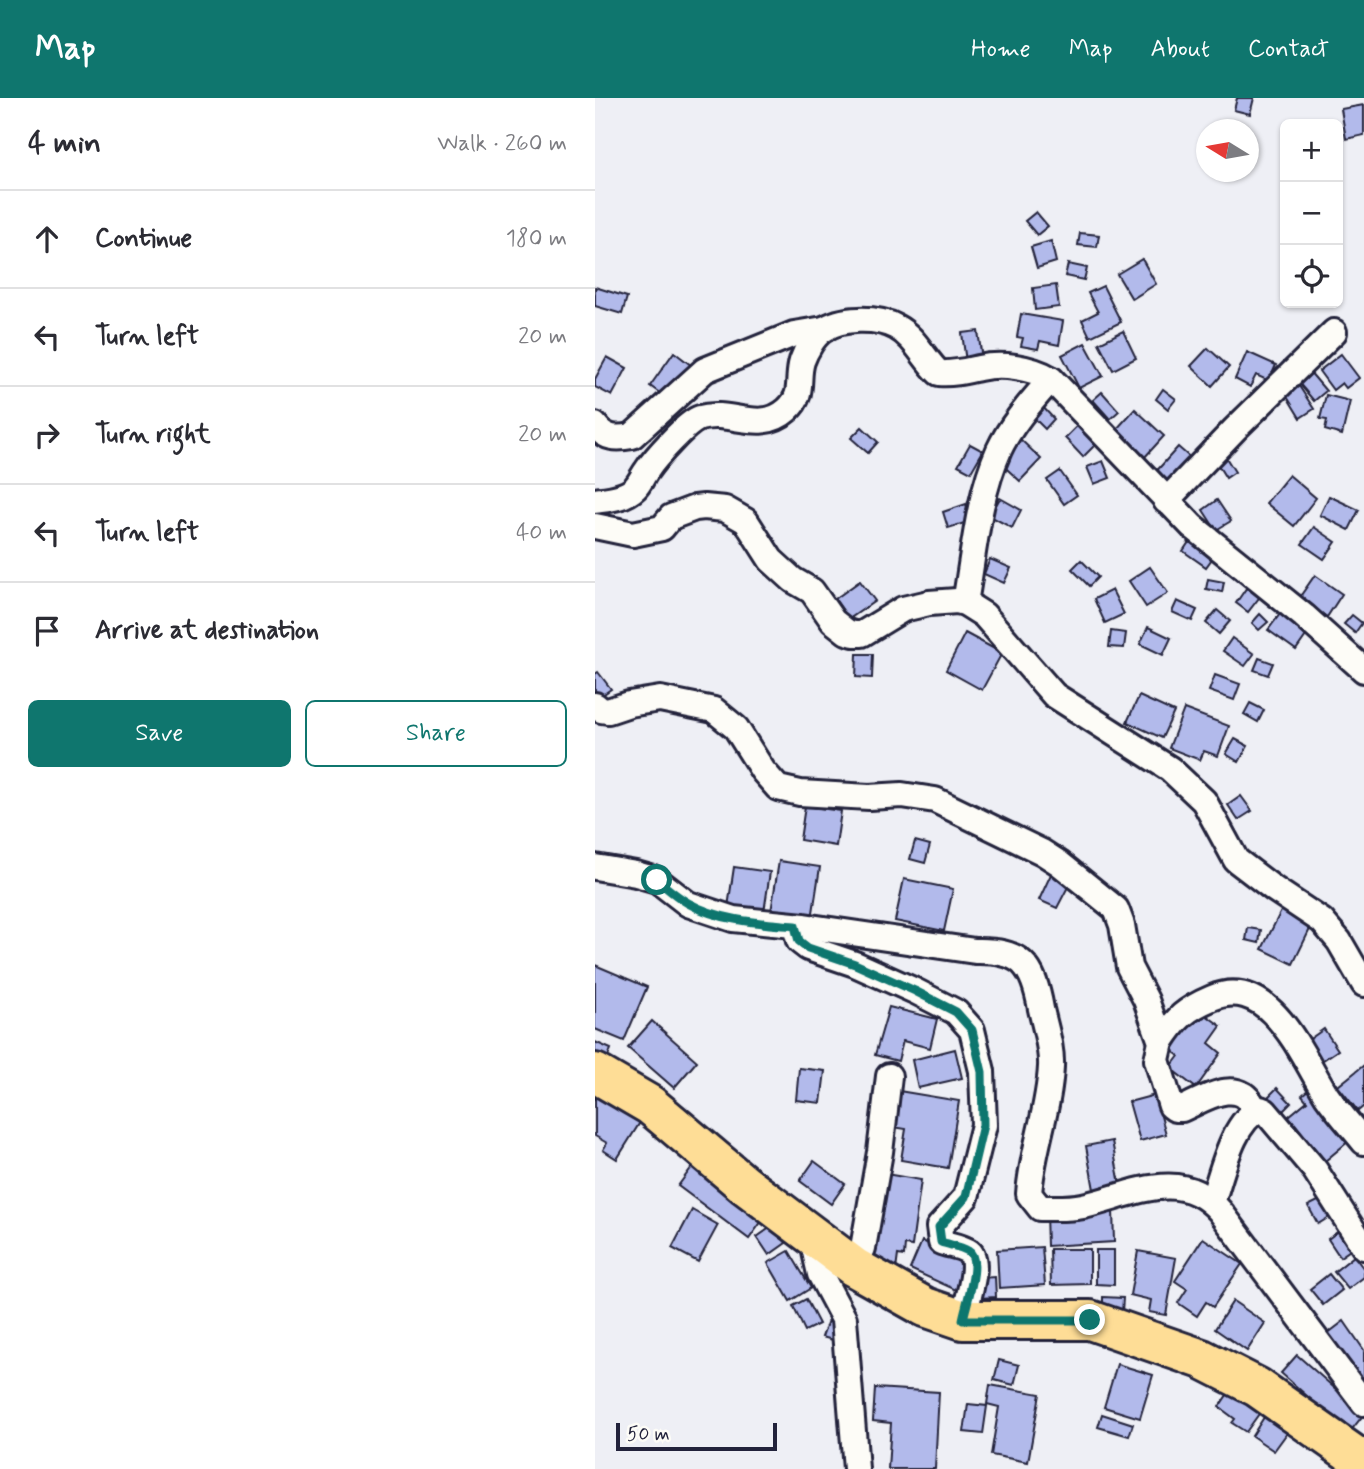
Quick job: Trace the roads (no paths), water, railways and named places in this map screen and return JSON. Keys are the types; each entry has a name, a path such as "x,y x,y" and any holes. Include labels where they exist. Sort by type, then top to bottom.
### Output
{"main road":[{"path":"595,1073 650,1105 745,1185 854,1266 925,1307 963,1320 1090,1320 1202,1359 1257,1387 1364,1462"}],"street":[{"path":"595,425 609,437 619,439 632,436 705,370 794,334 860,320 894,326 908,335 939,373 953,374 981,368 1013,367 1051,379 1192,526 1304,616 1364,670"},
{"path":"595,501 619,497 634,489 661,452 687,425 700,418 756,422 770,420 783,413 795,403 802,363 816,336 824,329"},
{"path":"1166,501 1333,332"},
{"path":"965,603 986,482 1001,447 1024,411 1051,379"},
{"path":"595,527 633,534 662,528 671,517 695,509 725,509 746,521 771,560 793,580 812,592 834,621 847,632 854,634 862,634 903,609 929,603 965,603 984,615 1054,695 1124,737 1170,769 1204,801 1236,860 1274,890 1322,921 1339,940 1364,984"},
{"path":"595,705 608,711 660,699 714,710 736,728 763,771 778,788 800,793 869,797 919,796 935,800 1042,852 1116,909 1122,925 1129,967 1146,1000 1161,1042"},
{"path":"595,867 657,880 688,904 733,919 951,948 998,950 1016,957 1026,966 1038,992 1052,1064 1044,1117 1031,1167 1030,1194 1040,1208 1083,1206 1120,1194 1162,1186 1183,1188 1200,1194 1212,1202 1364,1403"},
{"path":"795,926 799,941 808,948 855,964 915,991 956,1012 972,1030 982,1072 983,1125 966,1197 941,1222 938,1236 941,1242 968,1251 975,1260 963,1320"},
{"path":"1252,1113 1250,1100 1234,1092 1220,1092 1182,1109 1175,1109 1171,1106 1157,1060 1161,1042 1171,1024 1193,1006 1228,992 1251,997 1277,1016 1296,1041 1329,1098 1364,1142"},
{"path":"854,1266 863,1248 880,1152 889,1076"},
{"path":"1212,1202 1241,1125 1260,1109 1265,1111 1308,1161 1364,1247"},
{"path":"811,1234 820,1274 844,1319 856,1469"}]}
